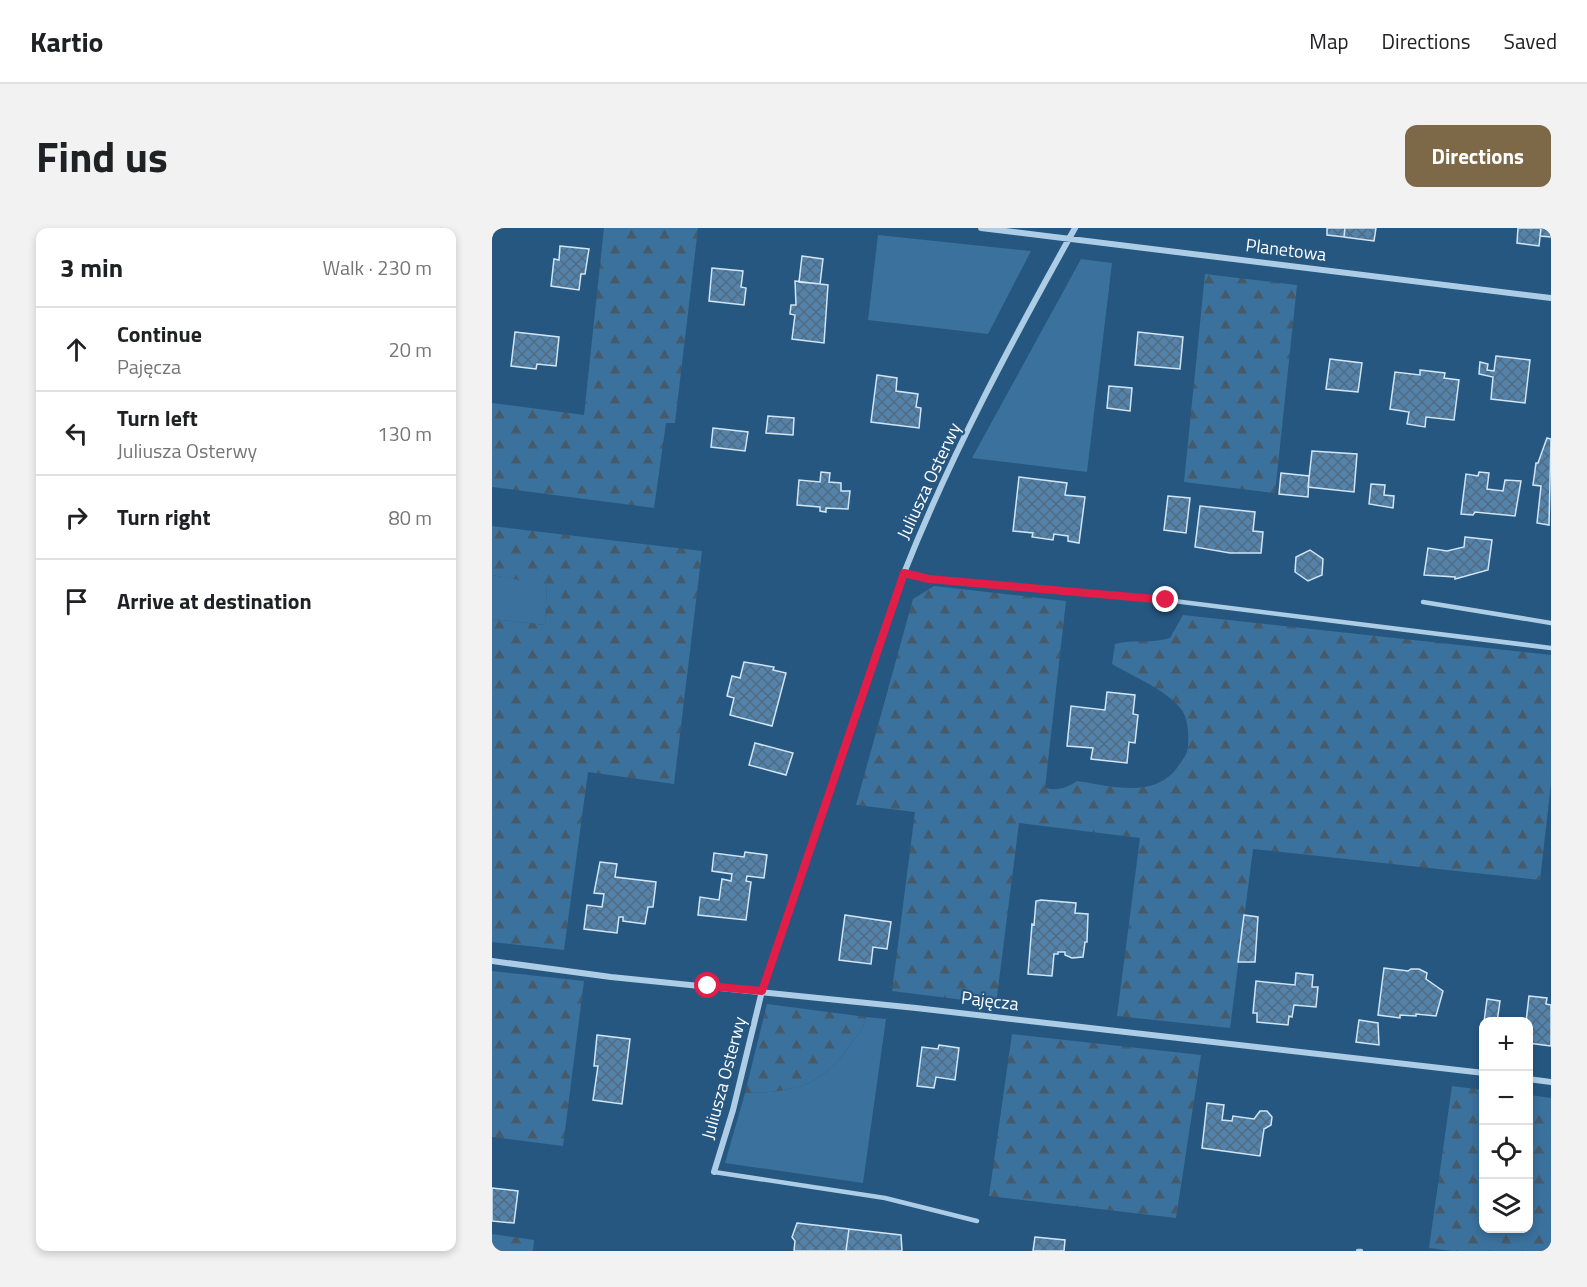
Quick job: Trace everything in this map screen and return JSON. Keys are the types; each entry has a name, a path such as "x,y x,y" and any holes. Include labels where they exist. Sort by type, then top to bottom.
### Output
{"street":[{"name":"Planetowa","path":"981,228 1070,237 1551,298"},
{"name":"Juliusza Osterwy","path":"714,1172 762,991 904,573 924,521 986,396 1075,228"},
{"name":"Pajęcza","path":"492,961 611,977 762,991 1479,1072"},
{"path":"1533,1080 1551,1082"}],"lane":[{"path":"904,573 929,579 1166,600 1551,648"},
{"path":"1423,602 1551,623"},
{"path":"714,1172 885,1198 977,1221"}],"green space":[{"path":"604,228 698,228 675,423 666,423 654,508 492,487 492,403 584,415"},
{"path":"878,235 1031,251 988,334 868,320"},
{"path":"1081,259 1112,263 1087,472 972,458"},
{"path":"1205,274 1297,285 1275,493 1184,482"},
{"path":"492,526 702,551 674,784 588,772 564,950 492,942 492,619 545,625 547,585 492,575"},
{"path":"492,575 547,584 545,625 492,619"},
{"path":"934,586 1066,601 1045,788 1049,789 1062,788 1077,781 1118,787 1146,787 1169,776 1179,765 1188,748 1187,721 1181,709 1158,689 1112,664 1115,644 1170,638 1183,615 1551,655 1551,783 1540,880 1253,849 1230,1028 1117,1016 1140,838 1019,823 996,1004 892,991 915,812 856,805 913,599"},
{"path":"492,971 584,981 563,1146 492,1137"},
{"path":"767,1004 866,1017 860,1032 839,1059 817,1078 805,1084 778,1091 745,1093"},
{"path":"866,1017 886,1019 863,1183 725,1163 745,1093 778,1091 805,1084 817,1078 839,1059 859,1032"},
{"path":"1012,1034 1201,1055 1176,1218 989,1196"},
{"path":"1452,1086 1479,1089 1479,1233 1533,1233 1533,1096 1551,1098 1551,1251 1452,1251 1429,1248"},
{"path":"492,1234 534,1240 533,1251 492,1251"}],"building":[{"path":"1327,228 1345,228 1344,237 1327,235"},
{"path":"1345,228 1376,228 1374,241 1344,237"},
{"path":"1518,228 1541,228 1539,246 1517,243"},
{"path":"1541,228 1551,228 1551,237 1540,236"},
{"path":"560,246 589,249 585,274 581,274 579,290 551,286 554,259 559,260"},
{"path":"802,256 823,259 820,284 799,282"},
{"path":"712,268 743,271 741,287 746,288 744,305 709,301"},
{"path":"795,281 828,285 824,343 792,339 795,315 790,314 791,305 796,305"},
{"path":"515,332 559,337 556,366 537,364 536,369 511,366"},
{"path":"1138,332 1183,337 1180,369 1135,365"},
{"path":"1496,356 1530,360 1525,403 1491,399 1493,377 1479,374 1480,362 1488,364 1487,370 1494,371"},
{"path":"1330,359 1362,363 1358,392 1326,389"},
{"path":"1420,370 1445,373 1444,378 1459,380 1454,420 1426,417 1425,427 1407,424 1409,412 1390,409 1395,372 1420,375"},
{"path":"877,375 897,378 896,391 918,394 916,407 921,408 919,428 871,422"},
{"path":"1109,386 1132,388 1130,411 1107,408"},
{"path":"768,416 794,418 793,435 766,433"},
{"path":"713,428 748,432 745,451 711,447"},
{"path":"1547,438 1551,439 1549,525 1537,523 1541,486 1533,485 1536,463 1538,463"},
{"path":"1312,451 1357,454 1354,492 1308,487"},
{"path":"821,472 830,473 829,482 841,483 841,491 850,491 848,509 826,508 826,512 820,511 820,507 797,505 799,480 820,482"},
{"path":"1479,472 1489,473 1487,489 1503,491 1505,480 1521,481 1515,516 1475,512 1473,515 1461,514 1466,474 1478,476"},
{"path":"1281,473 1309,476 1308,497 1279,494"},
{"path":"1019,477 1067,483 1065,495 1085,497 1079,543 1068,541 1068,536 1054,534 1053,540 1032,537 1033,533 1013,531"},
{"path":"1371,484 1385,485 1384,495 1394,496 1393,508 1369,504"},
{"path":"1168,496 1190,498 1186,533 1164,530"},
{"path":"1200,506 1255,512 1253,531 1263,532 1261,553 1230,553 1195,547"},
{"path":"1465,537 1492,540 1488,570 1455,579 1455,577 1424,575 1428,548 1447,551 1464,547"},
{"path":"1310,550 1323,559 1322,575 1308,581 1295,572 1296,557"},
{"path":"744,662 774,667 773,670 786,673 772,726 730,715 734,698 727,696 732,676 740,678"},
{"path":"1107,692 1135,695 1133,714 1138,715 1135,743 1129,742 1127,763 1091,759 1093,748 1067,746 1071,706 1105,710"},
{"path":"755,743 793,753 786,775 749,765"},
{"path":"745,852 767,855 764,878 747,876 746,881 751,882 746,920 698,915 700,897 719,900 722,879 731,881 732,874 712,871 714,853 744,857"},
{"path":"600,862 617,864 615,877 656,882 653,907 648,907 645,924 623,921 623,917 619,917 617,933 584,929 587,905 602,907 604,894 594,893"},
{"path":"1036,901 1076,903 1075,913 1088,914 1087,942 1085,942 1083,957 1072,958 1065,955 1065,952 1054,954 1052,976 1028,974"},
{"path":"845,915 891,922 887,949 873,947 871,964 839,960"},
{"path":"1244,915 1258,917 1255,962 1238,962"},
{"path":"1384,968 1408,971 1419,969 1427,973 1426,979 1443,991 1436,1016 1416,1014 1416,1016 1400,1015 1400,1018 1378,1015"},
{"path":"1296,973 1313,975 1312,987 1318,987 1316,1007 1294,1005 1288,1025 1257,1022 1257,1013 1253,1013 1256,981 1295,985"},
{"path":"1529,996 1547,998 1546,1004 1551,1005 1551,1046 1533,1044 1533,1017 1527,1017"},
{"path":"1487,999 1500,1001 1498,1017 1485,1017"},
{"path":"1359,1020 1378,1023 1379,1045 1356,1042"},
{"path":"597,1035 630,1039 622,1104 593,1100 598,1066 594,1066"},
{"path":"939,1045 959,1048 955,1080 936,1077 934,1088 917,1086 922,1047 938,1049"},
{"path":"1207,1103 1224,1105 1222,1120 1232,1121 1233,1116 1254,1119 1260,1111 1267,1111 1272,1117 1271,1125 1264,1129 1260,1156 1202,1148"},
{"path":"492,1188 518,1191 514,1223 492,1221"},
{"path":"797,1223 849,1229 846,1251 794,1251 795,1241 792,1237"},
{"path":"849,1229 901,1235 902,1251 846,1251"},
{"path":"1035,1237 1065,1240 1064,1251 1033,1251"}],"route":[{"path":"708,986 762,991 904,573 929,579 1166,600"}]}
